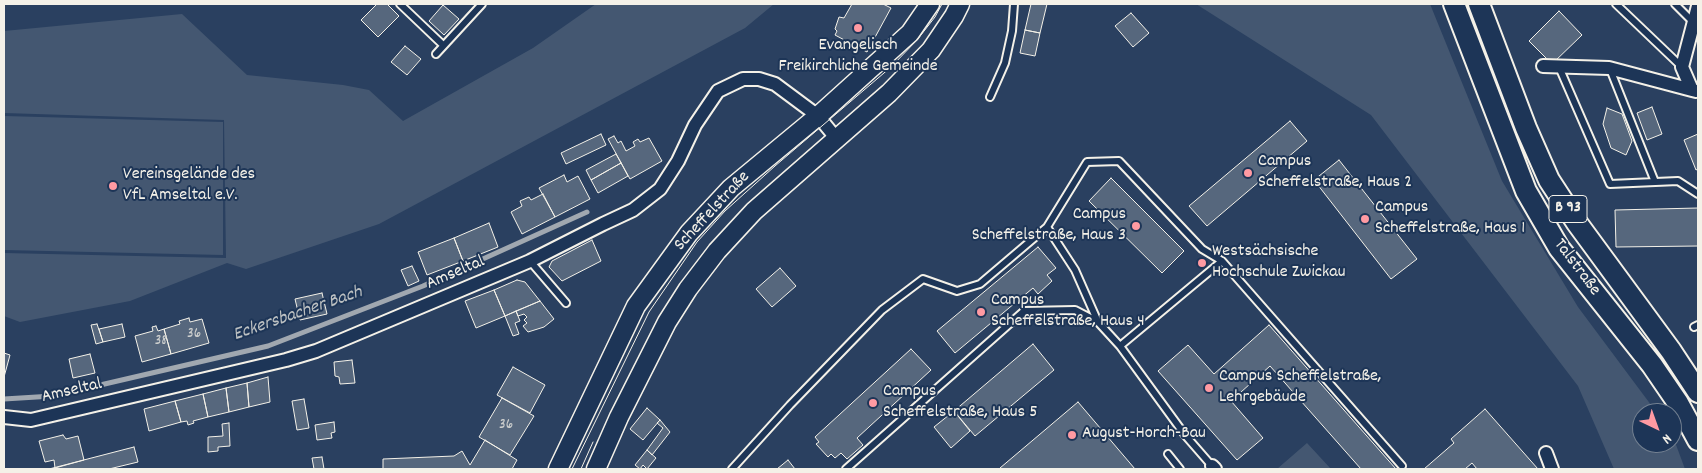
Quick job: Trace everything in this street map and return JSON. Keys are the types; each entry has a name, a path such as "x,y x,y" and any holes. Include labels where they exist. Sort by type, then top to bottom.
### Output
{"main road":[{"name":"Talstraße","path":"1454,4 1526,191 1559,248 1652,365 1697,435"},
{"name":"Talstraße","path":"1479,4 1526,128 1549,180 1577,223 1671,351 1698,392"}],"street":[{"name":"Scheffelstraße","path":"558,469 636,306 689,233 731,188 818,116 910,33 930,4"},
{"name":"Scheffelstraße","path":"596,469 654,348 688,289 717,251 754,211 889,93 931,50 960,4"},
{"path":"1695,91 1682,67 1698,6"},
{"path":"1543,66 1609,68 1695,91"},
{"name":"Amseltal","path":"4,418 31,420 286,360 316,351 530,262 633,210 660,189 678,162 695,125 718,92 743,79 759,79 775,84 818,116 836,138"},
{"path":"1546,452 1552,469"}],"lane":[{"path":"400,4 443,45"},
{"path":"436,54 482,4"},
{"path":"990,98 1006,63 1012,32 1014,4"},
{"path":"1616,4 1682,67"},
{"path":"1675,4 1693,22"},
{"path":"1559,67 1610,184 1678,181 1698,194"},
{"path":"1609,68 1656,182"},
{"path":"732,469 790,405 882,310 923,279 957,291 980,284 1047,228 1087,162 1119,161 1202,249 1222,261 1402,466"},
{"path":"1047,228 1075,270 1098,322 1120,346 1185,436 1213,468"},
{"path":"1120,346 1222,261"},
{"path":"530,262 566,303"},
{"path":"846,469 1024,311 1075,310 1098,322"},
{"path":"1168,454 1180,469"}],"shaded area":[{"path":"596,4 774,4 745,28 379,224 246,269 227,263 130,301 20,322 4,316 4,253 226,258 224,120 4,113 4,31 182,14 247,75 343,85 369,90 403,121 533,48"},
{"path":"1196,4 1430,4 1502,181 1578,307 1650,403 1632,403 1632,453 1679,453 1685,469 1614,469 1578,386 1371,115"},
{"name":"Vereinsgelände des VfL Amseltal e.V.","path":"4,116 223,122 223,255 4,250"},
{"path":"1307,443 1331,469 1277,469"}],"building":[{"path":"377,4 387,4 399,16 378,37 361,20"},
{"name":"Evangelisch Freikirchliche Gemeinde","path":"852,4 883,4 891,8 867,52 835,35 839,17 844,18"},
{"path":"1031,4 1047,4 1040,33 1025,30"},
{"path":"443,5 459,19 444,35 429,21"},
{"path":"1559,11 1582,35 1552,64 1529,41"},
{"path":"1131,13 1149,33 1133,47 1115,26"},
{"path":"1025,30 1040,33 1035,56 1020,53"},
{"path":"405,46 421,59 407,75 391,62"},
{"path":"1652,107 1662,134 1647,140 1637,113"},
{"path":"1607,108 1622,114 1632,141 1626,155 1611,148 1603,124"},
{"name":"Campus Scheffelstraße, Haus 2","path":"1290,121 1307,141 1207,226 1189,206"},
{"path":"601,134 606,145 566,164 561,153"},
{"path":"1698,134 1698,169 1696,170 1684,140"},
{"path":"614,136 618,143 621,141 626,151 635,146 633,142 638,139 640,142 649,138 662,161 630,179 608,139"},
{"path":"616,154 621,163 591,180 586,170"},
{"name":"Campus Scheffelstraße, Haus 1","path":"1339,160 1417,259 1391,279 1314,180"},
{"path":"621,163 628,176 598,193 591,180"},
{"path":"564,175 567,182 578,176 590,199 555,217 539,188"},
{"name":"Campus Scheffelstraße, Haus 3","path":"1111,178 1184,251 1162,273 1089,201"},
{"path":"543,194 555,217 522,234 511,212 522,206 520,201 529,197 531,200"},
{"path":"1698,208 1698,246 1616,247 1615,210"},
{"path":"489,223 498,247 463,261 454,238"},
{"path":"454,238 463,261 427,275 418,252"},
{"path":"592,240 601,261 562,281 549,267 552,261"},
{"name":"Campus Scheffelstraße, Haus 4","path":"1038,247 1056,268 1047,275 1052,281 1038,294 1033,288 955,353 937,331"},
{"path":"412,266 419,281 408,286 401,270"},
{"path":"780,268 796,286 772,307 756,289"},
{"path":"517,280 525,282 540,301 505,316 494,290"},
{"path":"494,290 505,316 476,328 465,301"},
{"path":"322,293 327,314 300,320 295,299"},
{"path":"540,301 554,319 544,327 528,332 523,326 527,323 524,320 527,317 524,314 518,316 516,311"},
{"path":"516,311 520,321 515,323 519,334 513,336 505,316"},
{"path":"189,318 190,322 202,319 209,343 171,354 164,329 180,324 179,321"},
{"path":"97,324 103,342 96,344 91,325"},
{"path":"122,324 125,337 103,342 99,329"},
{"name":"Campus Scheffelstraße, Lehrgebäude","path":"1269,325 1396,469 1361,469 1270,366 1231,401 1263,438 1237,460 1158,371 1188,345 1214,374"},
{"path":"156,326 158,331 164,329 171,354 142,362 135,336 153,331 152,327"},
{"path":"1033,344 1054,370 975,436 954,411"},
{"name":"Campus Scheffelstraße, Haus 5","path":"911,349 931,370 857,438 863,445 847,459 841,453 835,458 831,454 828,457 816,444 819,442 815,437"},
{"path":"4,353 10,355 4,377"},
{"path":"90,354 95,373 73,378 69,359"},
{"path":"352,360 355,383 340,384 339,377 335,376 334,362"},
{"path":"513,367 545,385 530,413 497,395"},
{"path":"268,377 270,402 249,407 247,383"},
{"path":"247,383 249,407 229,412 226,388"},
{"path":"226,388 229,412 208,417 203,394"},
{"path":"203,394 208,417 193,421 194,423 188,425 187,421 181,422 175,401"},
{"path":"502,398 534,416 510,455 479,437"},
{"path":"304,399 309,428 297,430 292,401"},
{"path":"175,401 181,422 149,431 144,409"},
{"name":"August-Horch-Bau","path":"1078,402 1135,469 1000,468"},
{"path":"647,408 660,420 643,440 630,429"},
{"path":"1485,409 1538,469 1477,469 1472,463 1465,469 1424,469 1454,443 1451,439"},
{"path":"954,411 970,431 951,448 934,427"},
{"path":"660,420 670,432 652,455 647,450 663,428 657,423"},
{"path":"334,422 335,432 331,433 332,438 317,440 315,425"},
{"path":"229,423 230,446 218,447 218,451 208,452 208,437 223,436 222,424"},
{"path":"63,435 66,439 78,436 84,460 55,468 54,460 45,462 39,441"},
{"path":"485,440 517,460 512,469 383,469 383,459 454,456 462,451 470,465"},
{"path":"134,447 138,462 109,469 49,469"},
{"path":"647,450 656,458 647,469 643,465 640,469 635,465"},
{"path":"322,457 324,469 314,469 312,458"},
{"path":"788,460 795,469 777,469"}],"waterway":[{"name":"Eckersbacher Bach","path":"4,399 53,396 268,346 423,286 587,212"}],"tram line":[{"path":"572,469 649,312 697,242 725,211 891,67 917,40 935,17 942,4"},
{"path":"581,469 593,442"}],"place":[{"name":"Evangelisch Freikirchliche Gemeinde","path":"858,28"},
{"name":"Campus Scheffelstraße, Haus 2","path":"1248,173"},
{"name":"Vereinsgelände des VfL Amseltal e.V.","path":"113,186"},
{"name":"Campus Scheffelstraße, Haus 1","path":"1365,219"},
{"name":"Campus Scheffelstraße, Haus 3","path":"1136,226"},
{"name":"Westsächsische Hochschule Zwickau","path":"1202,263"},
{"name":"Campus Scheffelstraße, Haus 4","path":"981,312"},
{"name":"Campus Scheffelstraße, Lehrgebäude","path":"1209,388"},
{"name":"Campus Scheffelstraße, Haus 5","path":"873,403"},
{"name":"August-Horch-Bau","path":"1072,435"}]}
